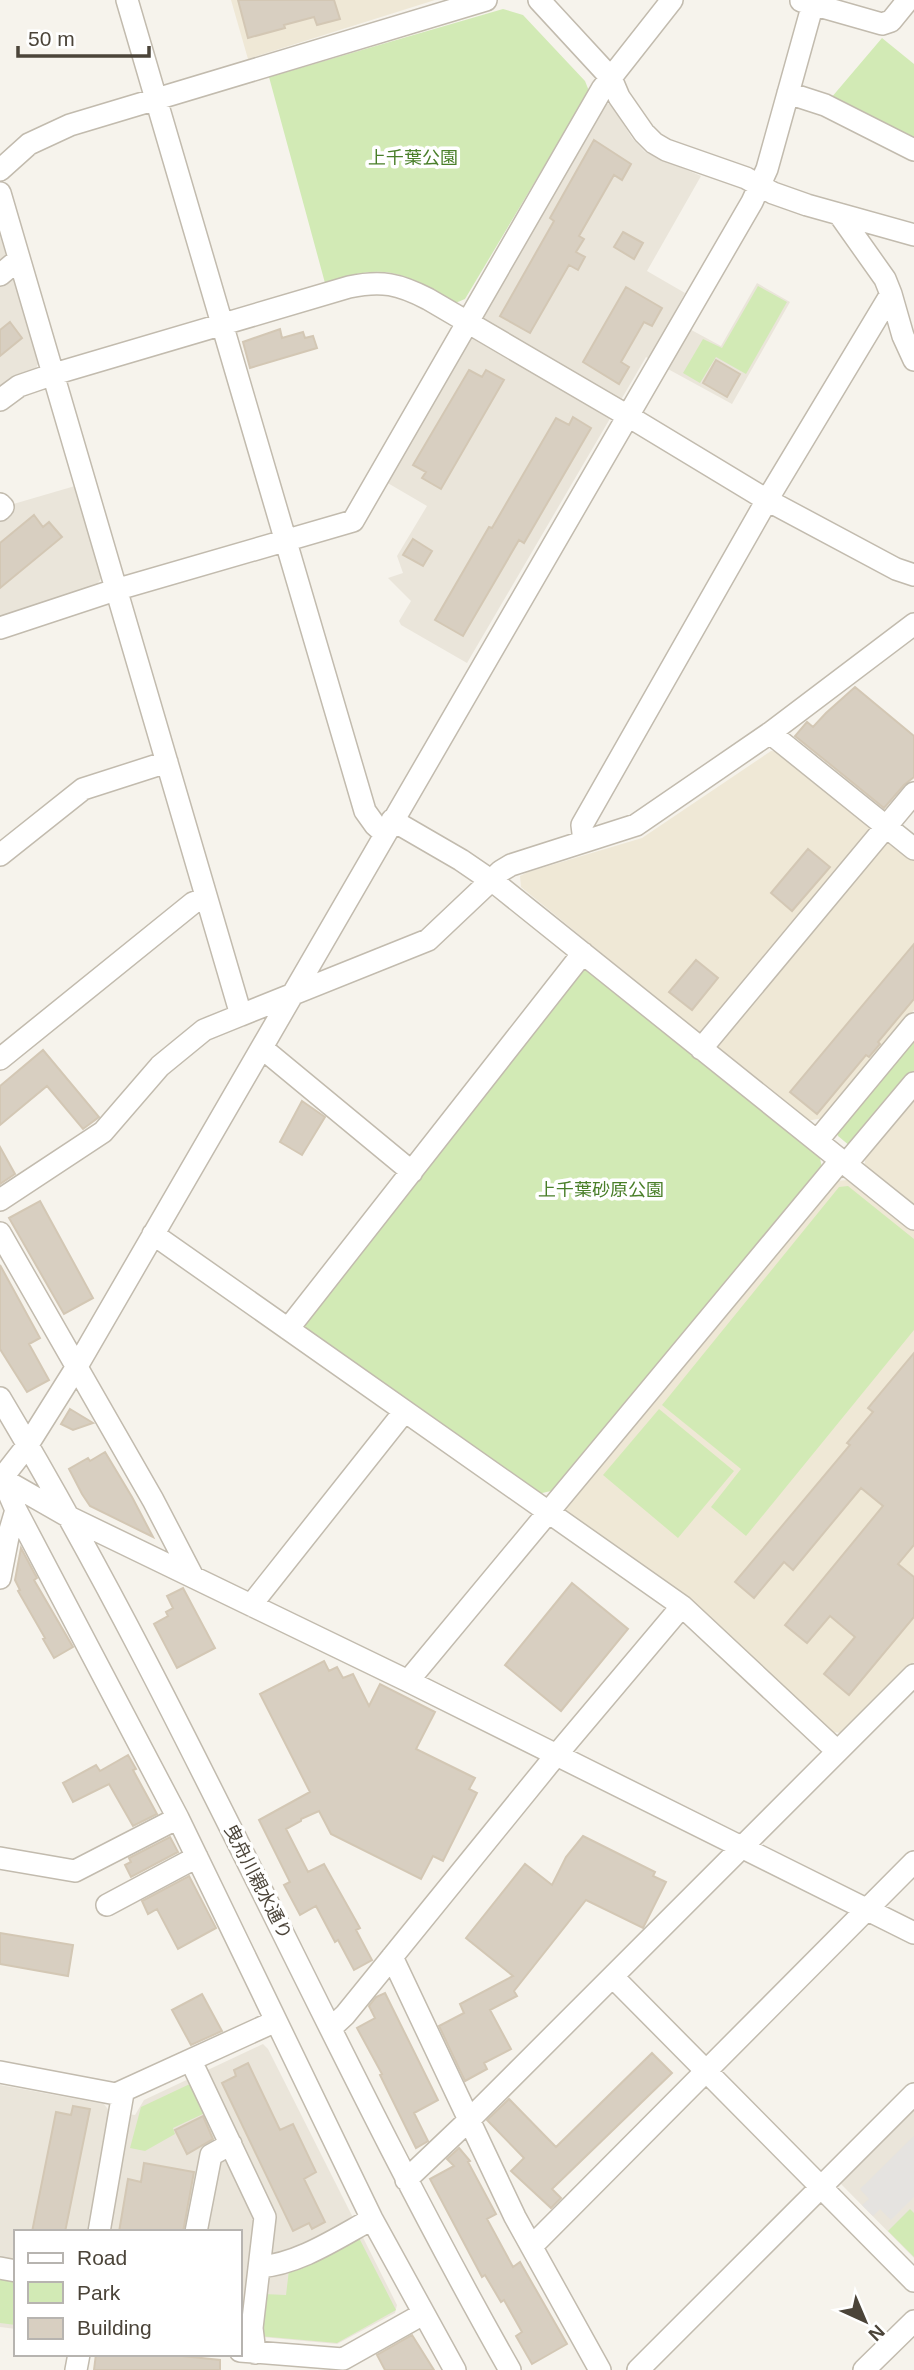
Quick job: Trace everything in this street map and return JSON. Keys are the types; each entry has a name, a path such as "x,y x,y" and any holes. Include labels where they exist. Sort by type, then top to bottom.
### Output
{"street":[{"path":"127,0 365,811 375,825 388,827 461,860 492,880 914,1219"},
{"path":"0,170 29,144 69,125 486,0"},
{"path":"539,0 611,78 620,97 654,143 666,150 746,178 760,187 807,205 914,233"},
{"path":"0,628 115,590 353,521 602,89 672,0"},
{"path":"1,1478 27,1446 76,1368 760,187 788,93 809,1 882,23 891,21 908,0"},
{"path":"788,93 825,105 914,150"},
{"path":"0,193 241,1015"},
{"path":"839,214 885,279 903,336 914,360"},
{"path":"0,275 19,259"},
{"path":"0,400 19,386 54,374 222,324 369,283 404,287 468,322 767,500 896,569 914,575"},
{"path":"584,841 582,825 767,500 891,294"},
{"path":"0,504 3,507 0,510"},
{"path":"0,1200 103,1132 160,1066 204,1030 428,940 510,866 636,825 770,733 914,624"},
{"path":"770,733 914,849"},
{"path":"0,855 83,789 167,762"},
{"path":"701,1049 914,793"},
{"path":"0,1059 193,903 206,898"},
{"path":"288,1329 583,953"},
{"path":"817,1141 914,1024"},
{"path":"261,1048 412,1172"},
{"path":"408,1681 547,1512 914,1083"},
{"path":"0,1233 153,1500 191,1575"},
{"path":"153,1234 682,1606 837,1751"},
{"name":"曳舟川親水通り","path":"0,1398 71,1518 162,1692 406,2180 510,2370"},
{"path":"251,1605 404,1412"},
{"path":"1,1478 178,1818 372,2220 455,2370"},
{"path":"1,1478 71,1518 408,1681 914,1933"},
{"path":"0,1578 16,1510"},
{"path":"331,2028 682,1606"},
{"path":"406,2180 914,1675"},
{"path":"0,1858 75,1871 178,1818"},
{"path":"107,1905 197,1857"},
{"path":"532,2246 914,1862"},
{"path":"392,1957 468,2121 600,2370"},
{"path":"613,1977 914,2281"},
{"path":"0,2072 116,2094 123,2093 276,2021"},
{"path":"191,2061 265,2217 247,2352 343,2359 423,2314"},
{"path":"99,2230 123,2093"},
{"path":"638,2370 914,2094"},
{"path":"197,2230 211,2155 231,2144"},
{"path":"259,2267 277,2266 372,2220"},
{"path":"864,2370 914,2321"}],"shaded area":[{"path":"231,0 435,0 248,59"},
{"path":"603,104 611,104 632,138 645,152 701,176 647,271 685,293 671,319 721,346 757,283 790,302 732,404 646,357 467,663 401,625 399,621 411,601 388,578 403,573 397,556 427,506 386,482"},
{"path":"0,236 39,362 35,370 12,378 0,388"},
{"path":"75,486 102,577 93,590 0,621 0,493 10,505"},
{"path":"771,751 781,752 914,861 914,1010 824,1118 806,1121 521,887 520,876 528,872 642,838"},
{"path":"914,1096 914,1662 843,1733 830,1732 566,1515 566,1505 836,1181 848,1180 865,1163 865,1154"},
{"path":"263,2044 268,2049 397,2305 395,2313 337,2344 242,2335 242,2230 14,2230 14,2329 0,2327 0,2085 104,2104 110,2112 135,2115 144,2100"},
{"path":"914,2105 914,2258 841,2184 841,2179"},
{"path":"914,2136 914,2197 891,2220 880,2209 873,2216 862,2205 869,2199 860,2189"}],"green space":[{"name":"上千葉公園","path":"503,9 523,15 585,81 589,91 465,299 453,304 412,280 386,272 355,274 325,283 269,77"},
{"path":"882,38 914,64 914,145 831,98"},
{"path":"758,286 787,302 746,374 716,357 700,383 683,373 703,339 722,348"},
{"name":"上千葉砂原公園","path":"588,970 820,1158 822,1168 551,1491 538,1494 305,1331 305,1321 574,972"},
{"path":"914,1034 914,1075 850,1146 838,1136 836,1129"},
{"path":"848,1186 914,1239 914,1330 746,1536 711,1507 741,1469 662,1405 839,1187"},
{"path":"659,1409 734,1471 678,1538 603,1475"},
{"path":"192,2083 205,2113 173,2128 175,2134 145,2151 130,2148 141,2107"},
{"path":"910,2209 914,2213 914,2257 888,2231"},
{"path":"358,2236 396,2310 337,2343 259,2336 263,2294 286,2295 289,2270"},
{"path":"0,2279 14,2281 14,2325 0,2323"}],"building":[{"path":"238,0 334,0 340,19 317,25 314,17 248,38"},
{"path":"594,140 631,164 622,180 614,175 579,236 584,239 576,252 585,257 578,270 569,265 530,333 500,316 554,221 550,218"},
{"path":"623,232 643,243 634,259 614,247"},
{"path":"626,287 662,308 652,326 644,322 621,362 629,367 619,384 583,362"},
{"path":"10,322 22,338 0,356 0,330"},
{"path":"280,329 282,338 303,332 305,338 313,336 317,348 250,368 243,342"},
{"path":"716,360 740,374 727,397 703,383"},
{"path":"469,370 482,377 486,370 504,380 441,489 422,478 426,472 413,465"},
{"path":"573,417 591,428 524,543 519,540 463,636 435,620 556,418 569,425"},
{"path":"34,515 43,527 49,522 62,537 0,588 0,543"},
{"path":"413,539 432,551 423,566 403,555"},
{"path":"855,687 914,736 914,777 884,808 795,736 807,722 813,727"},
{"path":"808,849 830,867 792,911 771,893"},
{"path":"914,944 914,999 878,1042 880,1044 869,1057 866,1055 817,1114 790,1092"},
{"path":"696,960 718,978 692,1010 669,992"},
{"path":"43,1050 99,1117 83,1129 47,1086 0,1125 0,1086"},
{"path":"302,1101 325,1117 302,1155 280,1142"},
{"path":"0,1147 15,1174 0,1184"},
{"path":"40,1201 93,1298 64,1314 9,1218"},
{"path":"0,1265 40,1338 29,1344 49,1380 27,1392 0,1349"},
{"path":"914,1353 914,1545 898,1564 914,1577 914,1617 849,1695 824,1674 855,1637 830,1616 807,1643 785,1625 883,1506 861,1488 793,1570 784,1562 754,1598 735,1582 850,1445 847,1443 873,1412 868,1408"},
{"path":"70,1409 93,1423 73,1430 61,1424"},
{"path":"105,1452 153,1537 90,1506 82,1494 69,1469"},
{"path":"21,1548 37,1578 34,1580 73,1647 54,1658 18,1591 20,1590 15,1580"},
{"path":"572,1583 628,1629 561,1711 505,1665"},
{"path":"183,1588 215,1648 177,1668 154,1624 168,1616 166,1612 173,1608 167,1596"},
{"path":"324,1661 329,1671 337,1667 343,1678 353,1674 369,1706 380,1684 435,1712 416,1749 475,1778 469,1789 477,1793 443,1861 433,1856 421,1879 331,1834 319,1811 286,1829 308,1872 324,1864 360,1928 356,1930 372,1960 354,1970 316,1906 300,1915 284,1885 290,1882 259,1820 310,1792 260,1694"},
{"path":"128,1755 136,1769 133,1770 157,1814 133,1826 109,1784 73,1802 63,1783 96,1765 100,1771"},
{"path":"583,1836 655,1872 653,1876 666,1882 643,1928 586,1900 514,1991 517,1996 490,2010 511,2049 484,2063 487,2069 465,2081 439,2026 464,2013 460,2004 513,1976 466,1938 525,1864 552,1885 566,1857"},
{"path":"170,1837 178,1852 131,1877 125,1865 131,1862 129,1858"},
{"path":"189,1876 216,1928 178,1949 157,1909 148,1914 142,1901"},
{"path":"0,1933 73,1945 68,1976 0,1964"},
{"path":"385,1993 438,2100 414,2113 428,2141 416,2148 380,2075 382,2074 357,2028 375,2018 369,2006 376,1997"},
{"path":"202,1994 222,2031 191,2045 172,2010"},
{"path":"652,2053 672,2073 552,2189 561,2198 551,2208 511,2171 524,2158 487,2120 509,2099 556,2147"},
{"path":"248,2063 280,2130 293,2124 316,2172 304,2179 325,2222 312,2229 309,2223 293,2231 222,2083 236,2076 234,2070"},
{"path":"73,2106 90,2109 65,2230 32,2230 56,2112 71,2115"},
{"path":"203,2116 213,2139 187,2154 175,2130"},
{"path":"459,2148 470,2161 468,2162 496,2214 487,2219 513,2267 520,2262 567,2344 532,2364 516,2336 522,2332 504,2300 501,2302 485,2275 482,2277 430,2179 454,2166 447,2159"},
{"path":"144,2163 194,2172 183,2230 119,2230 128,2179 141,2182"},
{"path":"412,2335 434,2370 385,2370 377,2355"},
{"path":"96,2356 182,2356 220,2360 220,2370 94,2370"}]}
